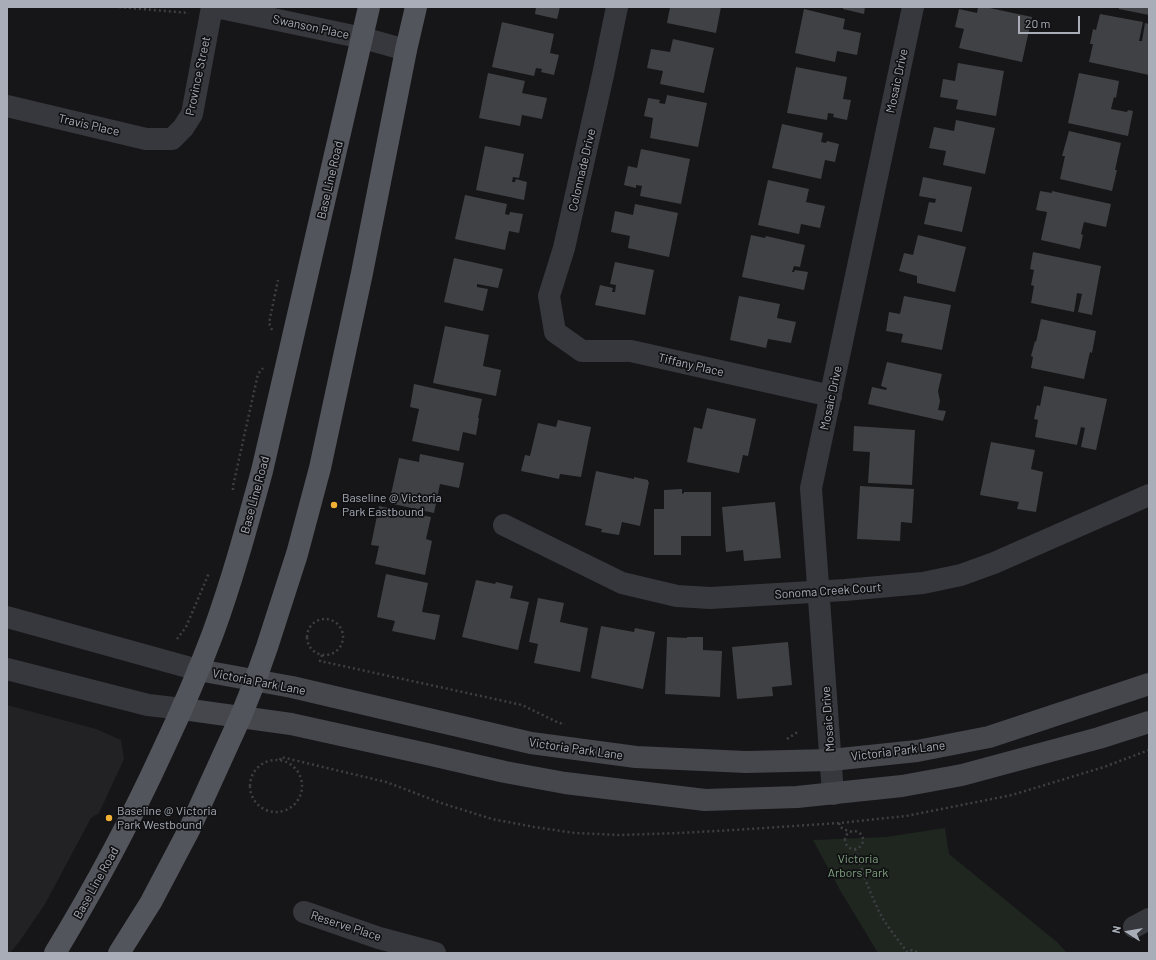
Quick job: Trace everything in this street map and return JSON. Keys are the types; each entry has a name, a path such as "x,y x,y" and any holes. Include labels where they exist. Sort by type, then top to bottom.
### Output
{"main road":[{"name":"Base Line Road","path":"55,953 109,860 142,797 183,709 213,633 242,546 262,472 369,7"},
{"path":"119,953 151,902 190,828 241,716 255,681 297,554 320,468 364,266 406,50 416,7"},
{"name":"Victoria Park Lane","path":"198,670 292,687 531,743 628,756 746,762 831,760 917,751 989,737 1149,684"},
{"path":"183,709 291,724 505,772 566,783 705,800 797,797 902,786 962,775 1099,738 1149,722"}],"street":[{"name":"Swanson Place","path":"216,7 363,38 406,50"},
{"name":"Colonnade Drive","path":"555,332 548,296 564,248 617,7"},
{"name":"Mosaic Drive","path":"833,794 811,488 913,7"},
{"name":"Province Street","path":"172,138 183,128 192,114 202,10"},
{"name":"Travis Place","path":"7,106 146,139 172,138"},
{"name":"Tiffany Place","path":"555,332 582,351 631,351 831,396"},
{"name":"Sonoma Creek Court","path":"504,525 622,582 677,596 710,598 819,593 923,583 961,575 1001,560 1149,495"},
{"name":"Victoria Park Lane","path":"7,617 198,670"},
{"path":"7,669 148,704 183,709"},
{"name":"Reserve Place","path":"304,912 379,938 435,953"}],"path":[{"path":"119,7 144,10 202,10"},
{"path":"271,336 272,330 269,323 278,280"},
{"path":"234,493 233,486 258,374 263,368 265,361"},
{"path":"177,639 186,627 209,573"},
{"path":"329,619 335,621 342,630 344,636 343,642 336,652 330,655 322,655 313,652 309,647 307,641 308,629 317,620 329,619"},
{"path":"322,655 320,661 522,705 559,723 566,724"},
{"path":"781,740 786,739 799,731"},
{"path":"280,760 292,765 298,771 302,787 301,795 294,805 283,812 265,810 252,798 250,788 251,780 254,771 261,764 268,761 280,760 282,757 386,782 444,804 492,818 534,827 575,833 619,835 679,833 839,823 906,816 1012,795 1104,767 1149,750"},
{"path":"839,823 840,827 861,835 862,843 855,849"},
{"path":"850,832 846,839 846,844 850,848 855,849"},
{"path":"855,849 874,900 884,919 907,952 912,950 919,953"}],"shaded area":[{"path":"7,705 96,729 121,740 124,759 99,813 91,818 45,904 10,953 7,953"}],"green space":[{"name":"Victoria Arbors Park","path":"945,828 949,854 1057,942 1067,953 878,953 840,890 813,840 886,837"}],"building":[{"path":"536,7 560,7 557,19 535,14"},
{"path":"670,7 721,7 716,33 667,23"},
{"path":"843,7 865,7 864,14 843,9"},
{"path":"978,7 985,7 1032,17 1022,62 959,48 964,29 955,27 959,9 977,13"},
{"path":"1119,7 1149,7 1149,15 1119,9"},
{"path":"804,9 845,19 843,29 861,33 857,55 837,51 835,62 795,53"},
{"path":"1100,14 1143,22 1139,41 1142,41 1145,23 1149,24 1149,75 1089,62 1093,44 1090,44 1093,29 1096,30"},
{"path":"502,22 554,34 550,53 559,55 554,75 541,72 542,69 536,68 534,76 492,67"},
{"path":"673,39 714,48 704,93 660,84 663,71 647,68 651,49 670,52"},
{"path":"958,63 1004,71 996,116 956,109 958,100 940,97 943,79 955,81"},
{"path":"796,67 847,77 843,99 851,100 847,120 833,117 834,114 828,113 827,120 787,113"},
{"path":"488,73 525,81 522,93 547,98 542,119 522,115 520,126 479,118"},
{"path":"1079,73 1119,81 1116,98 1114,97 1111,109 1127,112 1128,110 1133,111 1128,136 1068,123"},
{"path":"667,95 707,103 698,147 650,138 653,118 644,116 648,98 660,100 659,103 665,104"},
{"path":"956,120 995,128 985,174 943,165 946,151 929,148 934,127 954,131"},
{"path":"782,124 823,133 821,142 826,143 827,141 839,144 835,162 825,160 821,179 772,168"},
{"path":"1069,131 1121,143 1112,191 1060,179 1065,156 1062,156"},
{"path":"485,146 524,154 519,178 513,177 512,182 515,182 516,179 527,182 524,200 476,190"},
{"path":"641,149 690,159 681,204 640,196 642,186 636,185 636,188 624,185 628,166 637,168"},
{"path":"923,177 972,187 962,232 924,224 929,202 935,203 936,199 919,196"},
{"path":"768,180 809,189 806,202 825,206 820,228 801,224 799,234 758,225"},
{"path":"1040,191 1052,193 1052,191 1111,204 1106,227 1084,222 1081,234 1083,235 1080,249 1041,240 1047,212 1036,210"},
{"path":"465,195 507,204 505,214 509,215 510,212 523,214 519,233 509,231 505,250 455,239"},
{"path":"635,204 678,213 669,257 628,248 630,236 611,232 615,211 633,215"},
{"path":"751,235 765,238 766,236 805,245 800,267 794,266 792,272 795,270 808,272 804,290 742,277"},
{"path":"918,235 966,247 955,292 917,283 917,276 899,271 904,253 913,255"},
{"path":"1033,252 1101,266 1092,315 1078,312 1082,294 1077,293 1074,312 1031,303 1034,286 1031,285 1034,270 1030,269"},
{"path":"454,258 503,269 498,288 477,284 477,287 488,289 483,311 444,302"},
{"path":"615,262 654,270 645,315 595,305 600,285 613,288 612,292 615,292 616,285 610,284"},
{"path":"739,296 780,304 777,318 796,322 791,343 768,339 766,348 730,340"},
{"path":"904,296 951,305 942,350 901,342 903,334 886,331 889,312 900,314"},
{"path":"1041,319 1096,331 1092,353 1090,352 1084,379 1031,368 1033,357 1031,356"},
{"path":"445,326 489,335 483,366 501,370 496,396 433,383"},
{"path":"887,362 942,374 938,391 940,401 938,410 946,411 943,421 868,404 872,387 886,390 887,388 881,386"},
{"path":"414,384 482,399 476,435 463,432 459,451 412,441 419,409 410,407"},
{"path":"1044,386 1107,399 1096,450 1081,447 1085,428 1081,427 1077,445 1035,437 1038,420 1034,419 1037,405 1040,406"},
{"path":"707,408 756,419 748,456 743,455 739,473 687,462 694,427 702,429"},
{"path":"558,420 591,427 581,477 560,474 559,479 521,471 525,455 530,456 538,423 556,427"},
{"path":"854,426 915,430 912,485 868,483 870,452 853,451"},
{"path":"991,442 1035,450 1031,469 1043,472 1036,512 1017,509 1019,502 980,495"},
{"path":"420,454 464,463 459,488 440,484 434,513 389,503 399,458 419,462"},
{"path":"596,471 634,479 634,477 648,480 649,482 640,526 622,522 619,535 601,532 602,529 585,525"},
{"path":"860,486 914,489 912,523 901,522 900,541 857,539"},
{"path":"682,489 682,494 684,492 711,492 711,536 681,536 681,555 654,555 654,509 664,509 664,490"},
{"path":"775,502 781,558 744,561 743,550 726,552 722,507"},
{"path":"379,506 431,517 426,539 432,541 425,575 375,564 379,546 371,545"},
{"path":"386,574 428,583 422,612 440,615 435,640 392,631 395,621 377,617"},
{"path":"476,580 495,584 496,582 513,586 510,598 529,602 518,650 462,637"},
{"path":"538,598 564,603 560,622 588,628 580,672 534,663 538,644 529,642"},
{"path":"601,626 634,632 635,628 655,632 643,689 591,678"},
{"path":"667,637 703,637 703,650 722,651 720,697 665,694"},
{"path":"788,642 792,685 772,687 773,696 737,699 732,647"}],"place":[{"name":"Baseline @ Victoria Park Eastbound","path":"334,505"},
{"name":"Baseline @ Victoria Park Westbound","path":"109,818"}]}
